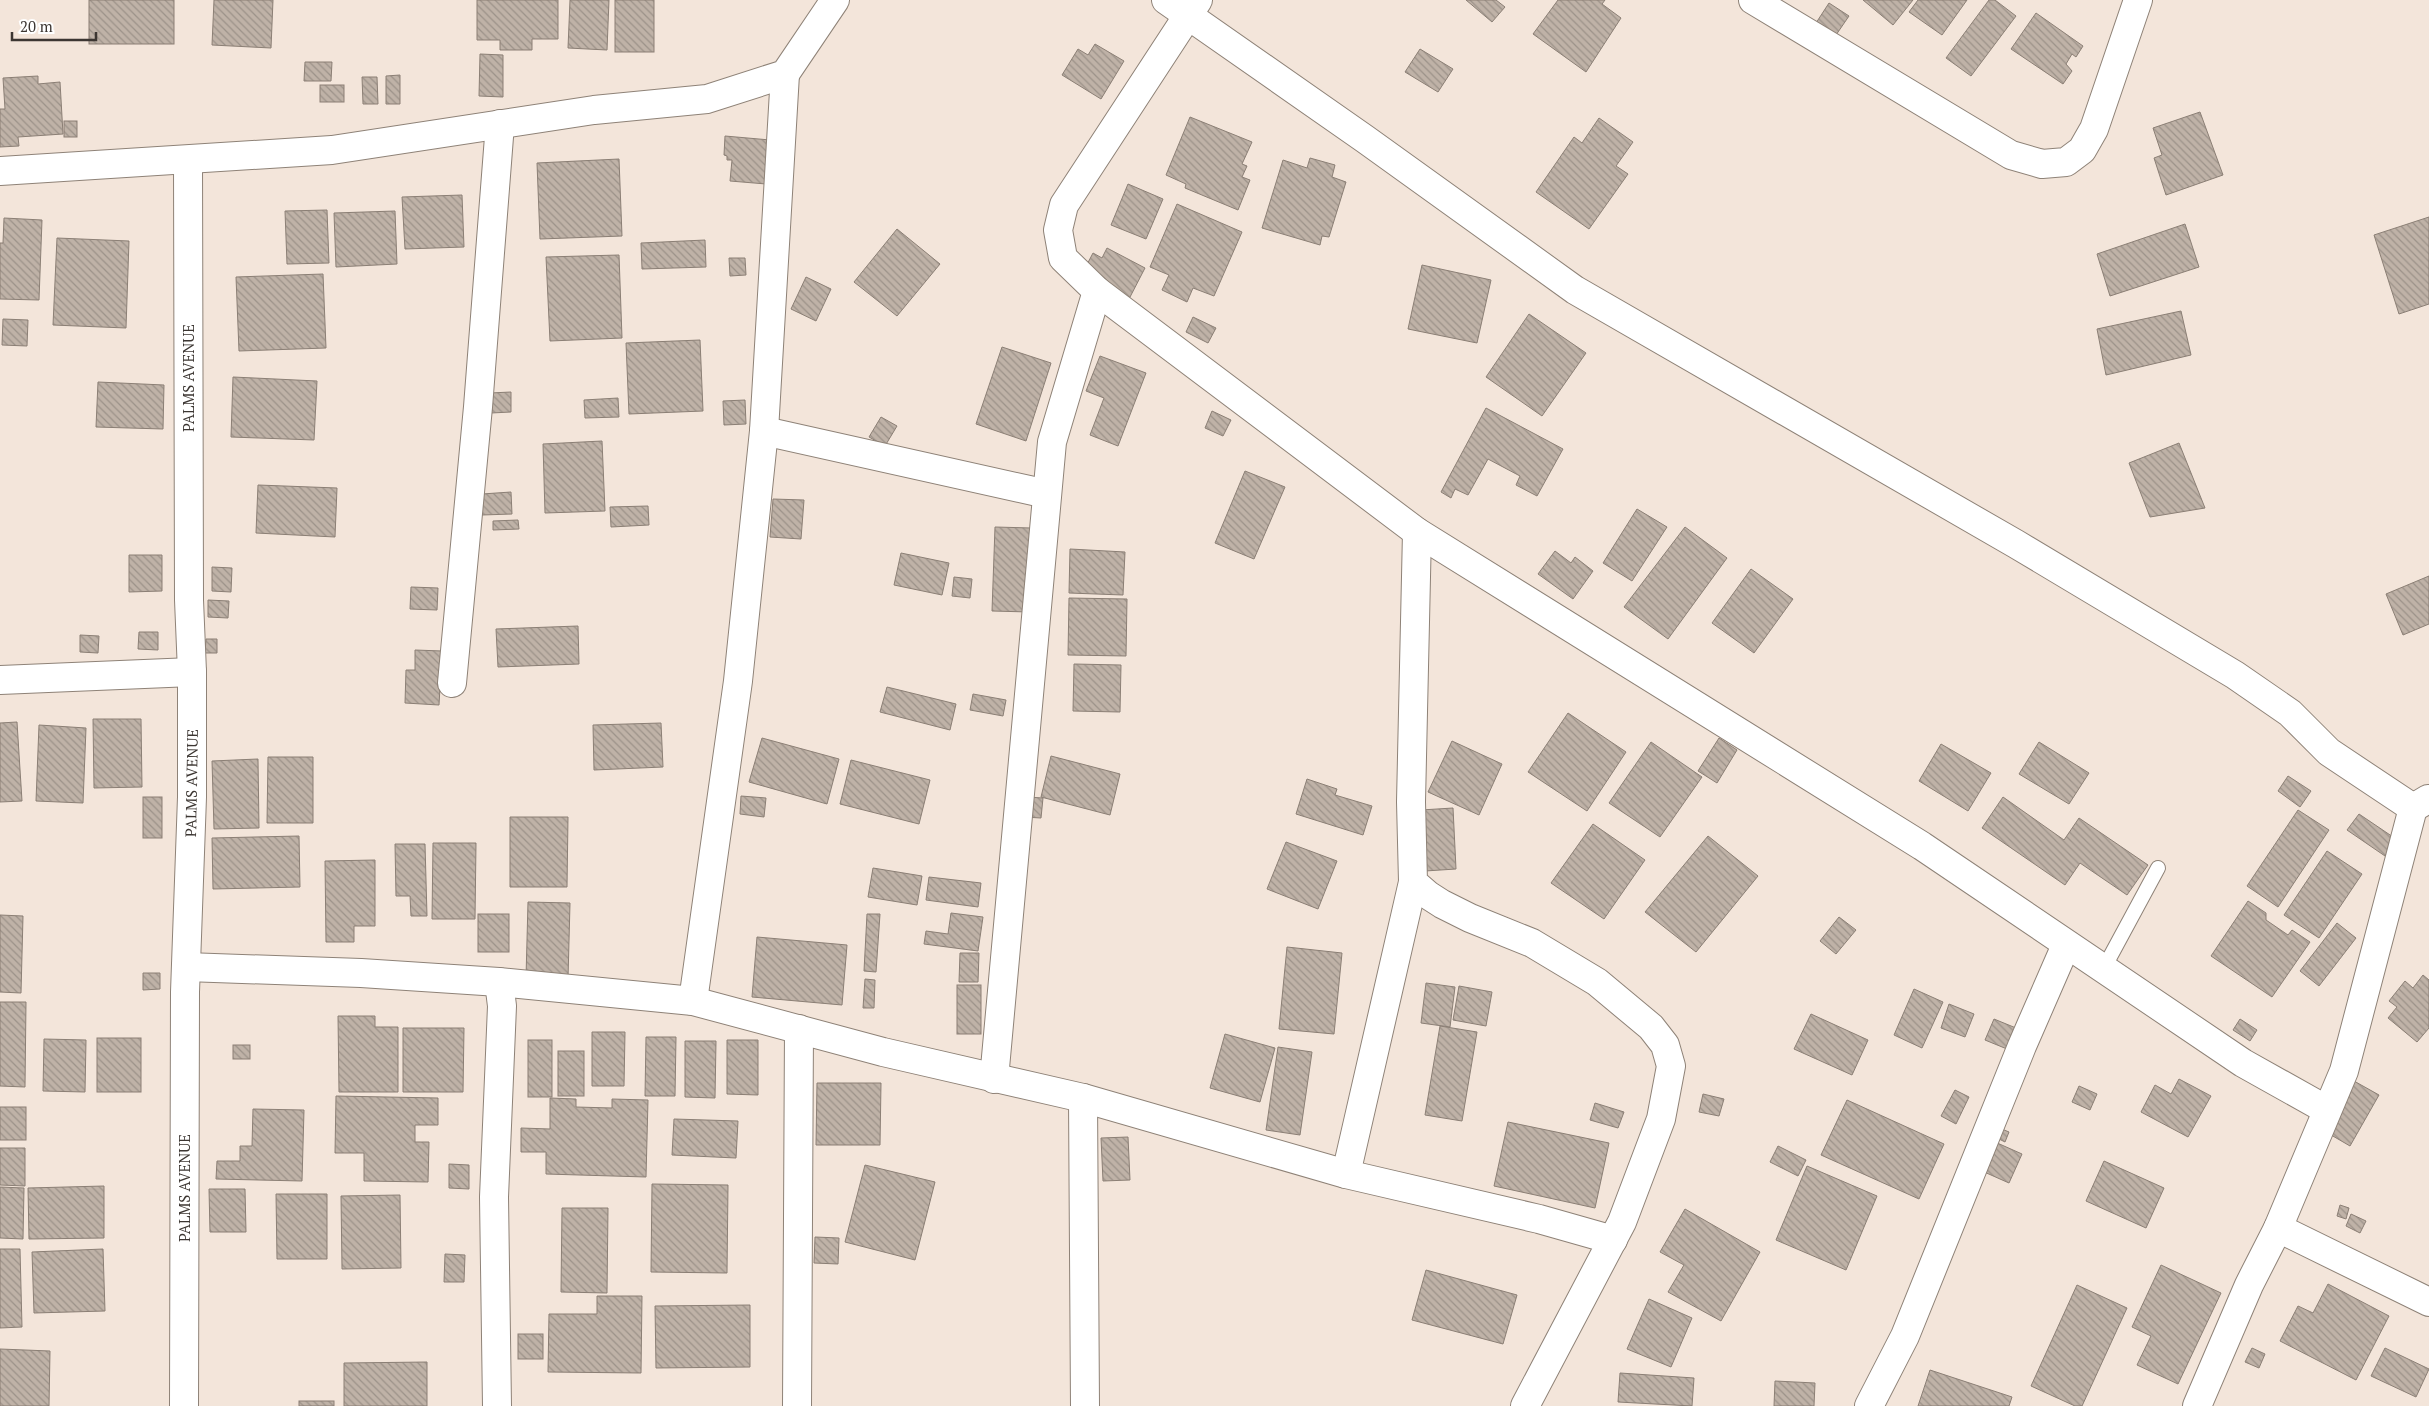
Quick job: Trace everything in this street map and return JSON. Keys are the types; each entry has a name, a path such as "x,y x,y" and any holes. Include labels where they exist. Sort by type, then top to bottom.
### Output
{"street":[{"path":"693,1001 738,681 764,431 785,74 835,0"},
{"path":"1753,0 2011,155 2042,164 2066,162 2082,150 2094,129 2138,0"},
{"path":"2197,1406 2249,1285 2278,1228 2344,1071 2421,803 2329,752 2290,713 2235,675 2016,544 1575,290 1184,5 1064,205 1058,230 1064,258 1097,291 1417,532 1922,846 2243,1063 2327,1110"},
{"path":"0,171 332,150 594,110 707,99 785,74"},
{"path":"452,683 478,407 500,124"},
{"name":"PALMS AVENUE","path":"184,1406 186,967 192,798 192,672 189,590 188,160"},
{"path":"994,1079 1052,442 1097,291"},
{"path":"764,431 1047,494"},
{"path":"1346,1174 1413,882 1411,802 1417,532"},
{"path":"0,680 192,672"},
{"path":"1413,882 1442,904 1470,918 1532,943 1598,982 1650,1027 1665,1045 1672,1066 1661,1119 1613,1240 1525,1406"},
{"path":"1869,1406 1905,1336 2022,1046 2066,945"},
{"path":"186,967 362,973 499,982 693,1001 994,1079 1083,1098 1346,1174 1547,1222 1613,1240"},
{"path":"497,1406 494,1197 502,1006 499,982"},
{"path":"797,1406 799,1029"},
{"path":"1083,1098 1085,1406"},
{"path":"2278,1228 2429,1302"}],"lane":[{"path":"2104,968 2158,868"}],"building":[{"path":"89,0 174,0 174,44 89,44"},
{"path":"214,0 273,0 271,48 212,45"},
{"path":"477,0 558,0 558,39 532,39 532,50 500,50 500,40 477,40"},
{"path":"570,0 609,0 607,50 568,48"},
{"path":"615,0 654,0 654,52 615,52"},
{"path":"1466,0 1496,0 1505,7 1492,22"},
{"path":"1558,0 1605,0 1602,4 1621,18 1586,72 1533,34"},
{"path":"1863,0 1913,0 1893,25"},
{"path":"1918,0 1967,0 1942,35 1909,12"},
{"path":"1989,0 1995,0 2016,16 1971,76 1946,58"},
{"path":"1829,3 1849,16 1836,35 1816,23"},
{"path":"2036,13 2083,46 2076,57 2072,54 2066,64 2072,71 2063,84 2011,49"},
{"path":"1095,44 1124,61 1101,99 1062,75 1078,49 1088,55"},
{"path":"1420,49 1453,69 1438,92 1405,72"},
{"path":"480,54 503,55 503,97 479,96"},
{"path":"305,62 332,62 331,81 304,81"},
{"path":"400,75 400,104 386,104 386,76"},
{"path":"38,76 38,84 60,82 63,134 18,137 19,146 0,147 0,109 5,109 3,78"},
{"path":"362,77 377,77 378,104 363,104"},
{"path":"320,85 344,85 344,102 320,102"},
{"path":"2200,112 2223,175 2166,195 2154,158 2162,155 2153,128"},
{"path":"1190,117 1252,142 1242,164 1247,166 1242,177 1250,180 1238,210 1185,188 1186,184 1166,175"},
{"path":"1599,118 1633,142 1616,166 1628,174 1589,229 1536,192 1574,137 1582,143"},
{"path":"64,121 77,121 77,137 64,137"},
{"path":"725,136 770,140 766,184 730,181 732,160 727,160 727,156 724,155"},
{"path":"1310,158 1335,165 1332,177 1346,182 1329,237 1322,236 1320,245 1262,228 1283,160 1307,168"},
{"path":"619,159 622,236 540,239 537,163"},
{"path":"1128,184 1163,199 1146,239 1111,225"},
{"path":"462,195 464,247 405,249 402,197"},
{"path":"1177,204 1242,232 1214,296 1193,288 1187,302 1162,290 1169,275 1150,267"},
{"path":"327,210 329,263 287,264 285,211"},
{"path":"395,211 397,264 336,267 334,213"},
{"path":"2429,217 2429,304 2399,314 2374,235"},
{"path":"4,218 42,220 39,300 0,299 0,243 3,243"},
{"path":"2185,224 2199,267 2110,296 2097,254"},
{"path":"897,229 940,264 897,316 854,282"},
{"path":"57,238 129,241 126,328 53,325"},
{"path":"705,240 706,267 642,269 641,243"},
{"path":"1107,248 1145,268 1129,299 1082,274 1093,253 1102,258"},
{"path":"619,255 622,338 550,341 546,257"},
{"path":"729,258 745,258 746,275 730,276"},
{"path":"1422,265 1491,280 1477,343 1408,329"},
{"path":"323,274 326,348 239,351 236,277"},
{"path":"806,277 831,289 816,321 791,309"},
{"path":"2181,311 2191,355 2106,375 2097,329"},
{"path":"1529,314 1586,353 1542,416 1486,377"},
{"path":"1193,317 1216,328 1208,343 1186,332"},
{"path":"3,319 28,320 27,346 2,345"},
{"path":"700,340 703,411 629,414 626,343"},
{"path":"1002,347 1051,363 1026,441 976,424"},
{"path":"1100,356 1146,373 1118,446 1090,435 1104,398 1086,391"},
{"path":"233,377 317,381 314,440 231,437"},
{"path":"98,382 164,385 163,429 96,427"},
{"path":"511,392 511,412 491,413 490,393"},
{"path":"618,398 619,417 585,418 584,400"},
{"path":"745,400 746,424 724,425 723,401"},
{"path":"1486,408 1563,449 1537,496 1516,485 1520,476 1488,459 1468,495 1455,489 1451,498 1441,492"},
{"path":"1212,411 1231,420 1223,436 1205,428"},
{"path":"881,417 897,426 885,446 869,437"},
{"path":"602,441 605,511 545,513 543,444"},
{"path":"2179,443 2205,508 2150,517 2129,463"},
{"path":"1245,471 1285,487 1254,559 1215,543"},
{"path":"258,485 337,488 335,537 256,533"},
{"path":"511,492 512,514 482,515 482,494"},
{"path":"773,499 804,500 801,539 770,537"},
{"path":"648,506 649,525 611,527 610,507"},
{"path":"1637,509 1667,527 1632,581 1603,563"},
{"path":"518,520 519,529 493,530 493,521"},
{"path":"995,527 1031,528 1029,612 992,611"},
{"path":"1685,527 1727,558 1668,639 1624,607"},
{"path":"1070,549 1125,552 1123,595 1069,593"},
{"path":"1555,551 1571,563 1575,557 1593,571 1573,599 1538,574"},
{"path":"901,553 949,563 942,595 894,585"},
{"path":"129,555 162,555 162,591 129,592"},
{"path":"212,567 232,568 231,592 212,591"},
{"path":"1751,569 1793,599 1754,653 1712,623"},
{"path":"2429,576 2429,624 2403,635 2386,594"},
{"path":"954,577 972,579 970,598 952,596"},
{"path":"411,587 438,588 437,610 410,609"},
{"path":"1069,598 1127,599 1126,656 1068,655"},
{"path":"208,600 229,601 228,618 208,617"},
{"path":"578,626 579,664 498,667 496,629"},
{"path":"139,632 158,632 158,650 138,649"},
{"path":"80,635 99,636 98,653 80,652"},
{"path":"206,639 217,639 217,653 205,653"},
{"path":"415,650 442,651 439,705 405,703 406,670 415,670"},
{"path":"1074,664 1121,665 1120,712 1073,711"},
{"path":"887,687 956,704 950,730 880,712"},
{"path":"973,694 1006,700 1003,716 970,710"},
{"path":"1568,713 1626,752 1587,811 1528,772"},
{"path":"93,719 141,719 142,787 94,788"},
{"path":"17,722 22,801 0,802 0,723"},
{"path":"661,723 663,767 594,770 593,725"},
{"path":"39,725 86,728 83,803 36,801"},
{"path":"762,738 839,759 827,804 749,782"},
{"path":"1719,738 1737,750 1717,783 1698,771"},
{"path":"1452,741 1502,764 1479,815 1428,792"},
{"path":"1651,742 1702,777 1660,837 1609,803"},
{"path":"2039,742 2089,773 2069,804 2019,774"},
{"path":"1941,744 1991,773 1968,811 1919,781"},
{"path":"1051,756 1120,774 1110,815 1041,797"},
{"path":"268,757 313,757 313,823 267,823"},
{"path":"258,759 259,828 214,829 212,761"},
{"path":"851,760 930,780 919,824 840,804"},
{"path":"2288,776 2311,791 2300,807 2278,791"},
{"path":"1307,779 1337,789 1335,795 1372,806 1363,835 1296,814"},
{"path":"741,796 766,798 764,817 740,814"},
{"path":"143,797 162,797 162,838 143,838"},
{"path":"1027,797 1043,798 1041,818 1024,817"},
{"path":"2003,797 2064,840 2079,818 2148,865 2127,895 2080,863 2065,885 1982,828"},
{"path":"1453,808 1456,869 1425,871 1421,810"},
{"path":"2298,810 2329,830 2278,907 2247,886"},
{"path":"2359,814 2396,839 2385,856 2347,830"},
{"path":"510,817 568,817 567,887 510,887"},
{"path":"1593,824 1645,860 1604,919 1551,883"},
{"path":"299,836 300,887 213,889 212,838"},
{"path":"1708,836 1758,876 1696,952 1645,912"},
{"path":"1286,842 1337,861 1318,909 1267,889"},
{"path":"433,843 476,843 475,919 432,919"},
{"path":"395,844 425,844 427,916 411,916 410,896 396,896"},
{"path":"2327,851 2362,874 2319,938 2284,915"},
{"path":"375,860 375,926 354,926 354,942 326,942 325,861"},
{"path":"873,868 922,876 917,905 868,897"},
{"path":"929,877 981,883 978,907 926,900"},
{"path":"2248,901 2266,913 2266,920 2288,935 2292,930 2310,942 2272,997 2211,956"},
{"path":"528,902 570,903 568,979 526,978"},
{"path":"951,913 983,917 978,951 924,944 926,931 948,934"},
{"path":"478,914 509,914 509,952 478,952"},
{"path":"867,914 880,914 876,972 864,971"},
{"path":"0,915 23,916 21,993 0,992"},
{"path":"1839,917 1856,930 1836,954 1820,941"},
{"path":"2337,923 2356,938 2319,986 2300,971"},
{"path":"757,937 847,945 842,1005 752,997"},
{"path":"1287,947 1342,953 1334,1034 1279,1029"},
{"path":"960,953 979,953 978,982 959,982"},
{"path":"143,973 160,973 160,989 143,990"},
{"path":"2423,975 2429,980 2429,1028 2417,1042 2388,1018 2397,1007 2389,1001 2405,981 2413,988"},
{"path":"865,979 875,980 874,1008 863,1008"},
{"path":"1426,983 1455,987 1450,1027 1421,1023"},
{"path":"957,985 981,985 981,1034 957,1034"},
{"path":"1459,986 1492,992 1486,1026 1453,1020"},
{"path":"1914,989 1943,1002 1922,1048 1894,1035"},
{"path":"0,1002 26,1002 25,1087 0,1086"},
{"path":"1949,1004 1974,1014 1965,1037 1941,1028"},
{"path":"1811,1014 1868,1040 1852,1075 1794,1049"},
{"path":"338,1016 375,1016 375,1027 398,1027 398,1092 339,1092"},
{"path":"1994,1019 2016,1028 2007,1049 1985,1040"},
{"path":"2240,1019 2257,1030 2250,1041 2233,1030"},
{"path":"1440,1026 1477,1032 1462,1121 1425,1115"},
{"path":"403,1028 464,1028 463,1092 403,1092"},
{"path":"592,1032 625,1032 624,1086 592,1086"},
{"path":"1225,1034 1275,1048 1260,1102 1210,1088"},
{"path":"646,1037 676,1037 675,1096 645,1096"},
{"path":"97,1038 141,1038 141,1092 97,1092"},
{"path":"44,1039 86,1040 85,1092 43,1091"},
{"path":"528,1040 552,1040 552,1097 528,1097"},
{"path":"727,1040 758,1040 758,1095 727,1094"},
{"path":"685,1041 716,1041 715,1098 685,1097"},
{"path":"233,1045 250,1045 250,1059 233,1059"},
{"path":"1278,1047 1312,1052 1300,1135 1266,1130"},
{"path":"558,1051 584,1051 584,1096 558,1096"},
{"path":"2179,1079 2211,1096 2188,1137 2141,1112 2155,1085 2171,1094"},
{"path":"2354,1081 2379,1095 2350,1146 2326,1132"},
{"path":"817,1083 881,1083 880,1145 816,1145"},
{"path":"2079,1086 2097,1094 2090,1110 2072,1102"},
{"path":"1955,1090 1969,1097 1956,1124 1941,1116"},
{"path":"1703,1094 1724,1099 1719,1116 1699,1112"},
{"path":"336,1096 438,1098 438,1125 415,1125 415,1142 429,1142 428,1182 364,1181 364,1153 335,1153"},
{"path":"550,1098 576,1099 576,1107 612,1108 612,1099 648,1100 646,1177 546,1174 546,1152 521,1152 521,1128 550,1129"},
{"path":"1847,1100 1944,1144 1919,1199 1821,1155"},
{"path":"1595,1103 1624,1112 1618,1128 1590,1120"},
{"path":"0,1107 26,1107 26,1140 0,1140"},
{"path":"253,1109 304,1110 302,1181 216,1179 217,1161 240,1161 240,1146 252,1146"},
{"path":"674,1119 738,1121 736,1158 672,1155"},
{"path":"1508,1122 1609,1143 1595,1208 1494,1186"},
{"path":"1997,1127 2009,1132 2005,1142 1993,1136"},
{"path":"1128,1137 1130,1180 1103,1181 1101,1138"},
{"path":"1995,1142 2022,1154 2009,1183 1982,1171"},
{"path":"1778,1146 1806,1160 1798,1176 1770,1162"},
{"path":"0,1148 25,1148 25,1186 0,1185"},
{"path":"2104,1161 2164,1188 2146,1228 2086,1201"},
{"path":"449,1164 469,1165 469,1189 449,1188"},
{"path":"865,1165 935,1182 915,1260 845,1242"},
{"path":"1807,1166 1877,1196 1846,1270 1776,1240"},
{"path":"652,1184 728,1185 727,1273 651,1272"},
{"path":"104,1186 104,1238 29,1239 28,1188"},
{"path":"0,1187 24,1188 23,1239 0,1238"},
{"path":"209,1189 245,1189 246,1232 210,1232"},
{"path":"276,1194 327,1194 327,1259 277,1259"},
{"path":"400,1195 401,1268 342,1269 341,1196"},
{"path":"2340,1205 2349,1208 2346,1219 2337,1216"},
{"path":"562,1208 608,1208 607,1293 561,1292"},
{"path":"1685,1209 1760,1252 1721,1321 1668,1292 1684,1265 1660,1252"},
{"path":"2351,1214 2366,1221 2360,1233 2346,1226"},
{"path":"815,1237 839,1238 838,1264 814,1263"},
{"path":"0,1249 20,1249 22,1327 0,1328"},
{"path":"103,1249 105,1311 34,1313 32,1252"},
{"path":"445,1254 465,1255 464,1282 444,1282"},
{"path":"2161,1265 2221,1293 2178,1384 2137,1365 2151,1336 2132,1327"},
{"path":"1426,1270 1517,1295 1503,1344 1412,1320"},
{"path":"2328,1284 2389,1316 2356,1380 2280,1341 2298,1306 2313,1313"},
{"path":"2077,1285 2127,1308 2082,1406 2075,1406 2031,1386"},
{"path":"597,1296 642,1296 641,1373 548,1372 549,1314 597,1314"},
{"path":"1649,1299 1692,1318 1671,1367 1627,1349"},
{"path":"750,1305 750,1367 656,1368 655,1306"},
{"path":"518,1334 543,1334 543,1359 518,1359"},
{"path":"2252,1348 2265,1354 2259,1368 2245,1362"},
{"path":"2385,1348 2429,1369 2416,1397 2371,1376"},
{"path":"0,1349 50,1351 49,1406 0,1406"},
{"path":"427,1362 427,1406 344,1406 344,1363"},
{"path":"1930,1370 2012,1397 2009,1406 1918,1406"},
{"path":"1620,1373 1694,1378 1692,1406 1618,1402"},
{"path":"1775,1381 1815,1383 1814,1406 1774,1406"},
{"path":"299,1401 334,1401 334,1406 299,1406"}]}
